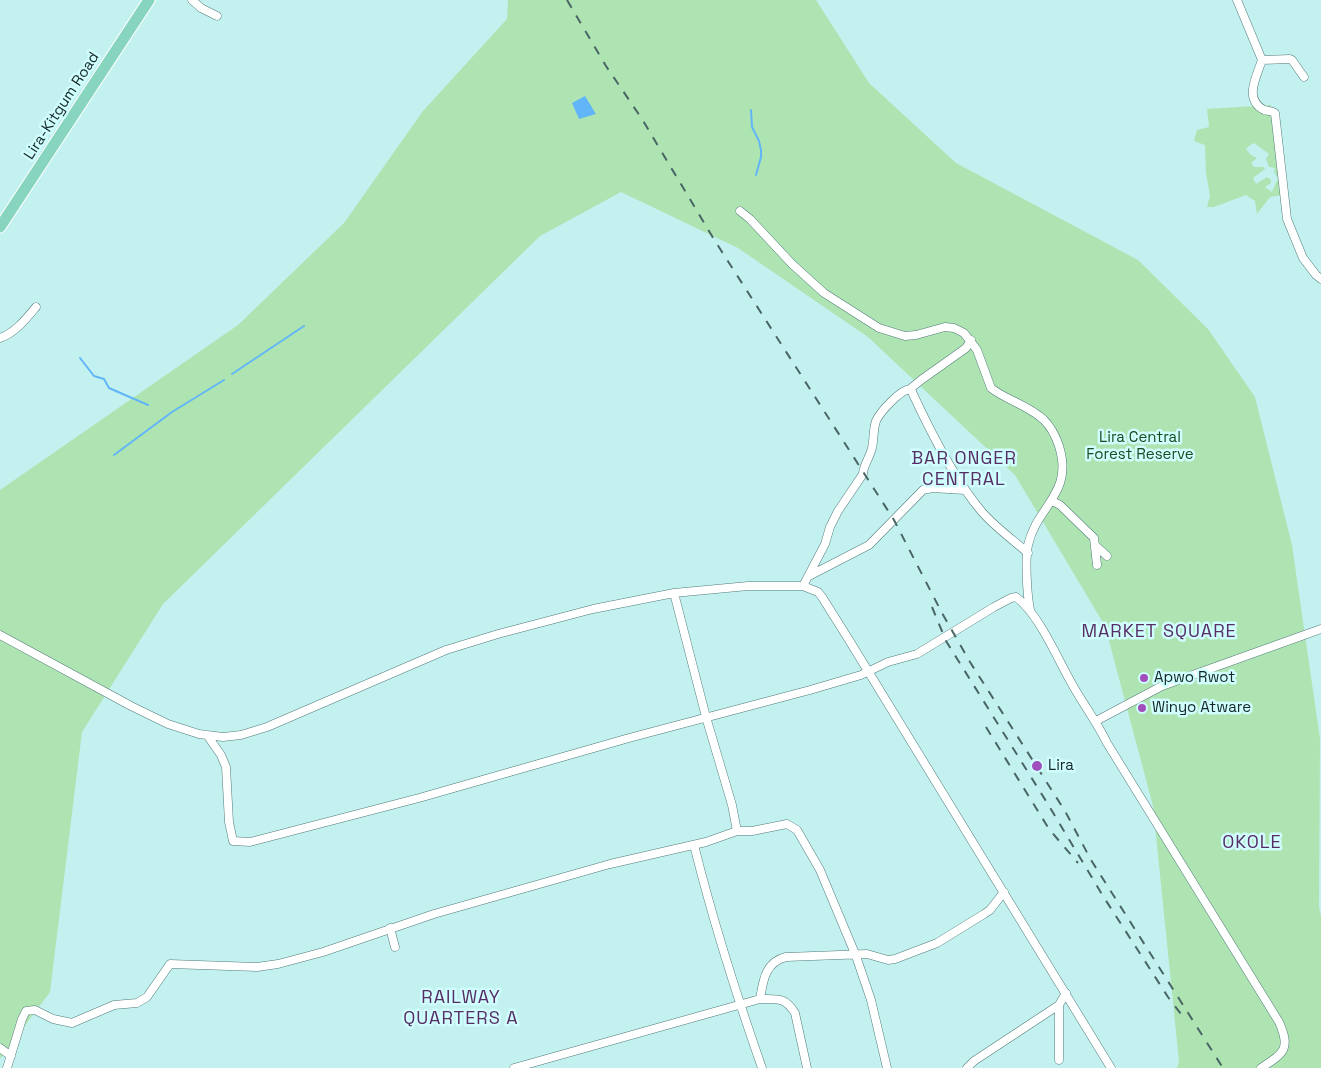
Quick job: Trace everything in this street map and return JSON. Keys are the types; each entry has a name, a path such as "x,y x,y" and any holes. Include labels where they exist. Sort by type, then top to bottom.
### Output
{"main road":[{"name":"Lira-Kitgum Road","path":"0,227 149,0"}],"street":[{"path":"192,0 201,8 217,16"},
{"path":"1236,0 1262,60 1252,87 1252,95 1260,107 1275,113 1287,219 1304,258 1321,279"},
{"path":"1262,60 1290,59 1304,77"},
{"path":"740,211 756,225 803,275 824,293 879,328 905,336 945,327 964,332 977,350 991,388 1029,409 1045,421 1056,437 1062,455 1062,477 1059,489 1037,523 1028,544 1028,591 1032,614"},
{"path":"0,338 17,328 36,307"},
{"path":"803,586 825,544 830,527 838,511 863,474 873,447 877,418 898,395 910,389 966,348 971,340"},
{"path":"966,348 977,350"},
{"path":"910,389 965,490 983,513 1028,553"},
{"path":"809,576 869,545 926,488 965,490"},
{"path":"1052,501 1060,506 1094,538 1097,565"},
{"path":"1096,546 1107,556"},
{"path":"0,635 168,724 207,735 232,736 267,727 408,666 462,645 593,609 674,593 748,586 803,586 818,592 822,597 1111,1068"},
{"path":"674,593 706,717 732,805 737,831"},
{"path":"207,735 221,755 226,767 229,822 233,841 244,842 402,802 810,690 868,671 888,662 917,654 1011,598 1016,597 1022,601 1032,614 1071,683 1096,721 1107,743 1279,1022 1284,1035 1284,1050 1280,1056 1261,1068"},
{"path":"1096,721 1162,686 1321,629"},
{"path":"7,1068 24,1013 29,1010 35,1010 53,1019 72,1023 114,1005 137,1003 144,999 170,964 269,966 323,952 390,928 610,864 694,845 737,831 787,824 797,830 820,870 856,956 871,1000 887,1068"},
{"path":"694,845 712,917 762,1068"},
{"path":"760,1000 766,972 779,959 786,957 856,956 867,954 888,960 895,959 936,943 990,910 1004,892"},
{"path":"390,928 395,947"},
{"path":"1059,1060 1059,1005 1066,992"},
{"path":"514,1068 760,1000 781,1000 790,1005 795,1013 808,1068"},
{"path":"967,1068 974,1061 1059,1005"},
{"path":"0,1048 11,1056"},
{"path":"974,1061 981,1068"}],"green space":[{"name":"Lira Central Forest Reserve","path":"508,0 816,0 869,83 956,163 1138,260 1208,329 1255,397 1292,545 1320,739 1319,907 1321,916 1321,1068 1177,1068 1179,1061 1153,806 1105,626 1015,475 868,337 738,248 621,192 540,236 163,604 82,732 50,992 0,1059 0,490 238,325 344,223 423,111 507,19"},
{"path":"1271,105 1282,195 1270,197 1257,214 1255,201 1246,195 1214,207 1207,207 1210,196 1206,173 1205,145 1194,141 1197,130 1209,127 1207,109","holes":["1254,143 1269,154 1266,159 1269,167 1275,168 1274,172 1278,178 1272,192 1265,187 1271,183 1271,180 1267,177 1256,184 1253,178 1265,169 1264,167 1254,167 1251,163 1257,158 1246,149"]}],"water":[{"path":"585,96 596,114 579,119 572,103"}],"waterway":[{"path":"751,110 752,127 761,150 756,175"},
{"path":"232,374 304,326"},
{"path":"80,358 94,376 104,379 109,388 148,405"},
{"path":"114,455 172,412 224,380"}],"railway":[{"path":"567,0 606,66 642,119 715,241 894,520 942,613 970,662 1065,811 1091,860 1223,1068"},
{"path":"932,607 946,641 1103,896 1168,997 1184,1018"},
{"path":"986,727 1049,829 1078,863"}],"place":[{"name":"Apwo Rwot","path":"1144,678"},
{"name":"Winyo Atware","path":"1142,708"},
{"name":"Lira","path":"1037,766"}],"district":[{"name":"BAR ONGER CENTRAL","path":"964,469"},
{"name":"MARKET SQUARE","path":"1159,632"},
{"name":"OKOLE","path":"1252,843"},
{"name":"RAILWAY QUARTERS A","path":"461,1008"}]}
